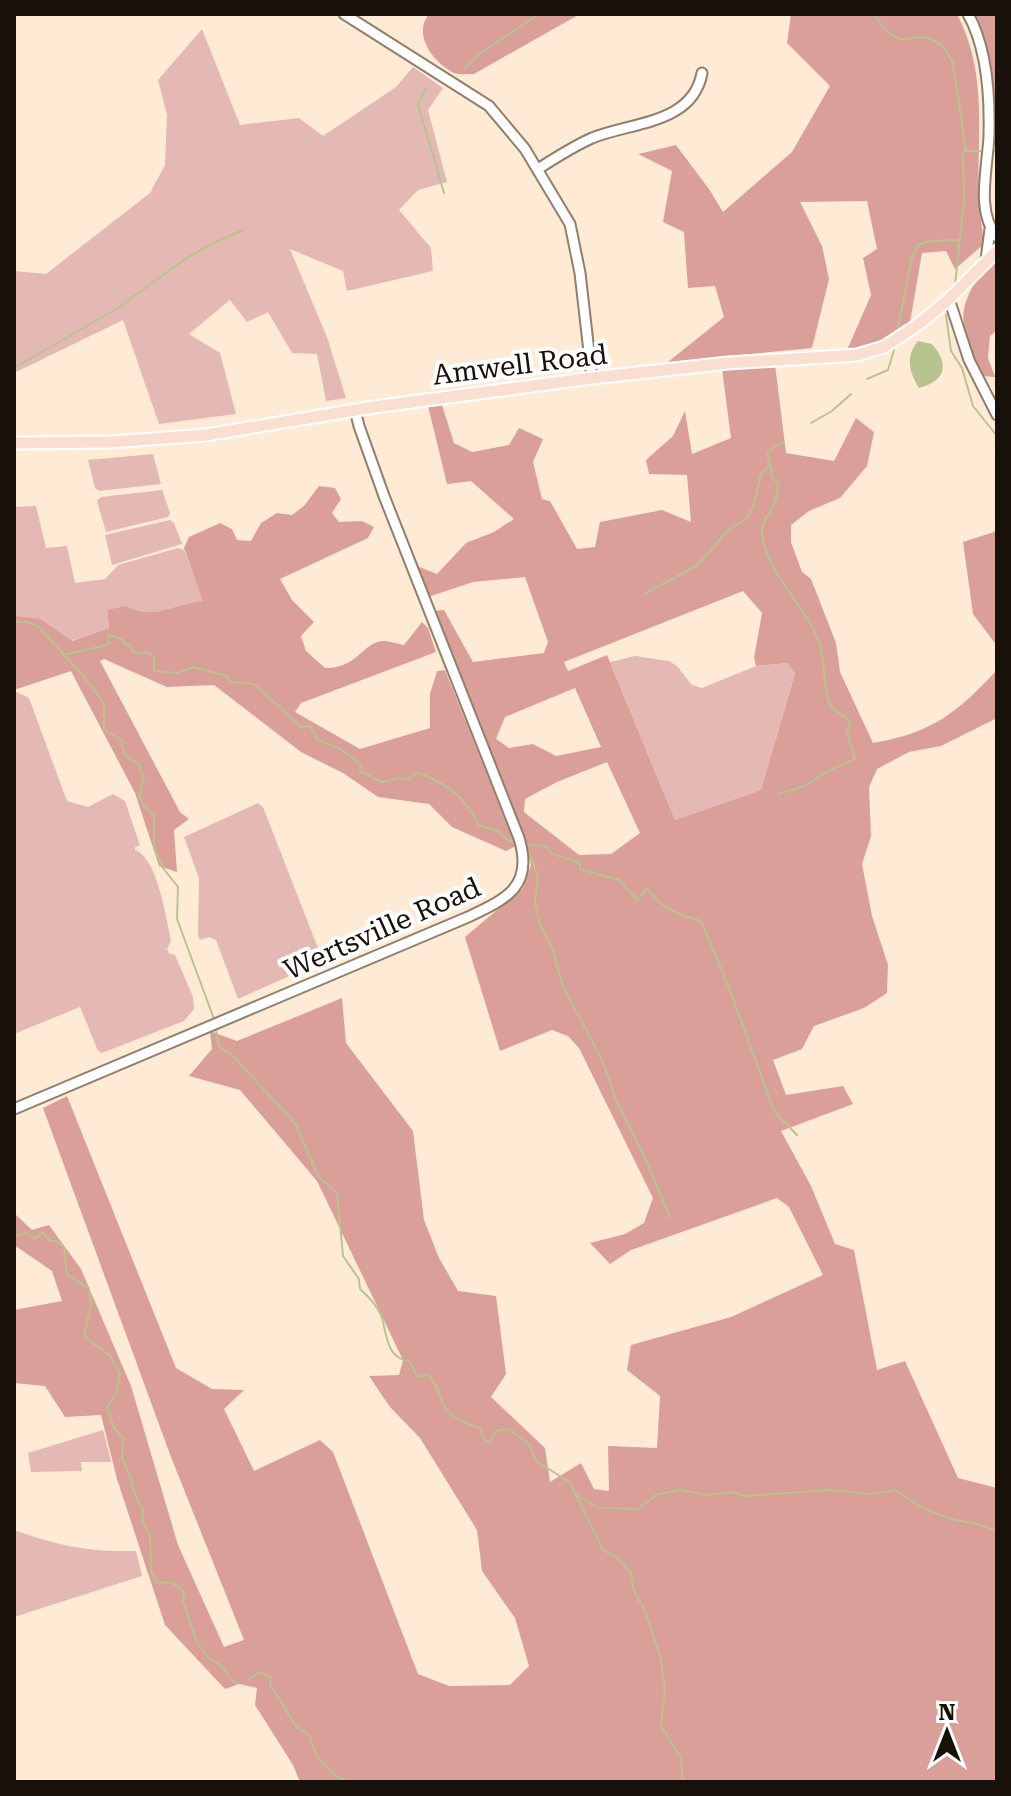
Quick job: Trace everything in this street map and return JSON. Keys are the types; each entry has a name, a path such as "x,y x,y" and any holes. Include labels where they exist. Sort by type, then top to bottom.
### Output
{"main road":[{"name":"Amwell Road","path":"14,443 174,438 592,378 728,363 857,355 884,347 902,337 949,299 997,251"}],"street":[{"path":"344,14 489,106 538,169 560,204 573,235 592,378"},
{"path":"968,14 981,47 988,104 985,201 994,233 986,260"},
{"path":"538,169 593,138 658,118 686,104 697,93 702,73"},
{"path":"949,299 969,360 997,415"},
{"name":"Wertsville Road","path":"14,1109 468,917 500,902 520,881 524,863 519,838 384,496 355,410"}],"shaded area":[{"path":"429,14 580,14 474,74 464,74 454,73 439,63 428,48 423,31"},
{"path":"791,14 957,14 974,60 977,83 979,200 984,244 955,269 946,251 922,253 910,322 876,343 847,350 871,295 863,258 877,249 867,201 800,202 822,246 829,279 812,348 668,362 724,317 715,286 688,288 684,232 663,222 672,171 638,154 676,145 723,212 792,152 830,86 787,43"},
{"path":"974,14 997,14 995,164 992,88 986,50"},
{"path":"202,29 240,125 299,118 323,136 396,87 413,67 443,88 428,110 447,182 418,190 399,210 431,248 433,271 347,291 343,271 290,249 327,337 346,398 326,401 317,354 292,353 268,312 247,322 230,300 189,334 220,353 236,414 159,424 123,320 14,373 14,271 46,274 150,193 165,165 167,115 158,80"},
{"path":"992,261 997,266 997,330 990,336 988,358 995,377 982,376 968,343 963,316 971,291"},
{"path":"918,341 932,344 943,365 935,381 919,388 910,364 911,353"},
{"path":"775,364 786,453 834,461 856,418 874,432 867,466 840,498 809,511 791,525 791,542 802,572 811,579 836,643 840,672 873,743 912,733 942,719 997,670 997,718 941,746 909,752 877,769 869,787 871,836 862,864 872,916 888,965 887,993 864,1008 814,1026 802,1049 773,1060 786,1095 843,1086 853,1104 781,1131 811,1186 835,1244 854,1250 877,1370 905,1361 958,1478 997,1488 997,1782 300,1782 293,1765 255,1705 257,1688 239,1684 225,1689 165,1625 117,1479 101,1415 65,1417 45,1386 14,1383 14,1310 62,1301 52,1271 14,1245 14,1213 32,1230 49,1225 81,1269 131,1386 178,1545 224,1647 244,1640 171,1457 43,1108 67,1096 176,1368 212,1389 244,1390 224,1409 254,1471 320,1440 333,1452 418,1674 449,1686 510,1685 529,1666 515,1618 482,1571 477,1530 420,1438 390,1407 369,1376 399,1375 403,1360 317,1181 240,1090 189,1076 212,1049 210,1031 237,1041 342,998 346,1043 413,1131 424,1220 439,1258 458,1291 496,1296 506,1374 491,1397 545,1448 550,1482 581,1463 594,1489 609,1491 608,1446 657,1448 660,1396 627,1370 631,1345 731,1317 823,1275 789,1207 777,1198 631,1250 610,1264 590,1243 625,1234 644,1223 653,1198 579,1048 568,1036 552,1030 500,1051 465,937 523,888 531,865 525,841 433,611 444,610 473,662 544,653 548,642 525,577 473,582 428,597 417,566 437,574 466,543 494,532 514,519 471,481 447,484 428,406 442,405 454,443 472,452 509,445 519,428 543,439 533,462 542,499 550,501 577,549 595,547 600,522 662,510 691,522 687,475 649,474 646,460 673,436 685,411 692,454 731,438 722,369","holes":["743,591 762,613 754,658 756,666 787,663 795,673 761,790 675,820 607,655 568,671 564,662","575,688 601,747 556,756 533,744 509,748 496,739 505,717","607,762 640,833 611,854 579,855 524,812 525,799"]},
{"path":"153,454 161,484 99,491 95,488 88,460"},
{"path":"319,486 335,488 341,499 332,513 339,522 362,521 374,527 368,538 280,579 292,600 314,622 301,636 306,651 325,668 336,667 353,660 377,642 404,645 422,622 428,628 436,652 301,703 295,712 360,749 430,728 430,694 437,671 445,670 516,846 506,851 452,827 429,804 378,797 343,773 301,752 214,685 167,687 104,659 100,661 180,812 189,819 174,830 177,872 159,866 135,793 71,671 14,690 14,616 40,619 72,641 109,628 107,610 126,606 155,612 203,601 184,548 189,537 220,523 232,529 237,540 251,541 261,523 277,513 292,515 304,506"},
{"path":"162,490 170,513 168,517 106,532 97,501 101,497"},
{"path":"36,506 46,548 67,546 75,583 105,579 118,565 178,548 184,550 204,601 164,611 140,613 107,610 109,628 71,641 40,620 15,618 14,507"},
{"path":"170,520 182,544 112,565 105,535"},
{"path":"997,531 997,646 973,614 963,542"},
{"path":"635,656 669,661 692,685 702,688 756,666 787,663 795,672 761,790 675,820 610,662"},
{"path":"17,692 29,698 67,801 88,807 113,794 125,801 140,845 135,850 149,864 160,890 171,941 167,949 175,955 193,997 194,1009 184,1021 102,1053 98,1051 80,1007 14,1034 14,694"},
{"path":"258,803 263,807 323,961 238,999 216,940 209,937 200,940 198,935 199,878 184,837"},
{"path":"103,1430 111,1462 81,1462 82,1471 31,1472 28,1453"},
{"path":"14,1530 74,1547 136,1551 142,1576 14,1617"}],"waterway":[{"path":"464,68 539,14"},
{"path":"874,14 886,30 897,38 927,38 945,49 953,64 966,151 981,151"},
{"path":"426,89 418,104 444,193"},
{"path":"955,285 964,199 963,152 966,149"},
{"path":"14,368 118,308 185,259 243,230"},
{"path":"898,328 912,257 918,245 958,240"},
{"path":"946,315 951,351 962,368 973,406 997,436"},
{"path":"867,379 888,370 894,350"},
{"path":"811,423 832,411 851,394"},
{"path":"778,794 805,786 855,759 847,733 850,722 829,701 818,639 771,563 762,535 779,483 773,479 767,452 782,442"},
{"path":"646,593 698,565 729,529 745,520 753,508 761,474 769,466"},
{"path":"14,622 28,622 39,627 86,679 104,704 104,730 122,740 126,755 138,763 144,779 141,799 154,815 154,848 163,868 178,887 177,919 214,1019"},
{"path":"64,655 107,645 108,635 122,639 134,653 148,652 154,657 154,671 177,673 193,667 227,676 230,682 254,684 301,727 310,726 318,740 339,748 361,764 360,771 382,782 399,778 409,780 419,773 429,777 461,799 478,825 500,832 506,839 515,842"},
{"path":"525,844 548,847 550,853 580,863 580,869 619,880 637,900 647,888 671,910 701,921 774,1111 797,1135"},
{"path":"526,845 538,876 535,901 539,922 552,948 563,986 602,1060 617,1103 642,1151 670,1217"},
{"path":"216,1030 219,1046 234,1057 295,1123 319,1177 337,1193 343,1256 359,1279 360,1289 379,1311 391,1350 401,1359 409,1361 418,1377 428,1375 449,1413 480,1428 484,1439 490,1443 496,1431 509,1429 530,1445 536,1461 571,1483 576,1495 599,1508 638,1509 656,1495 679,1490 707,1495 732,1492 745,1496 830,1490 870,1494 896,1490 938,1514 997,1531"},
{"path":"14,1236 26,1233 36,1239 42,1232 50,1241 56,1241 64,1247 67,1275 89,1288 91,1305 84,1336 110,1356 120,1374 116,1393 107,1407 113,1426 123,1438 122,1457 150,1536 151,1571 157,1582 173,1583 184,1592 183,1602 197,1643 233,1682 238,1683"},
{"path":"576,1495 603,1550 619,1559 631,1573 634,1591 644,1609 660,1655 665,1688 661,1726 681,1758 683,1782"},
{"path":"249,1679 260,1672 270,1677 270,1685 296,1726 309,1735 318,1759 338,1777 350,1782"}]}
